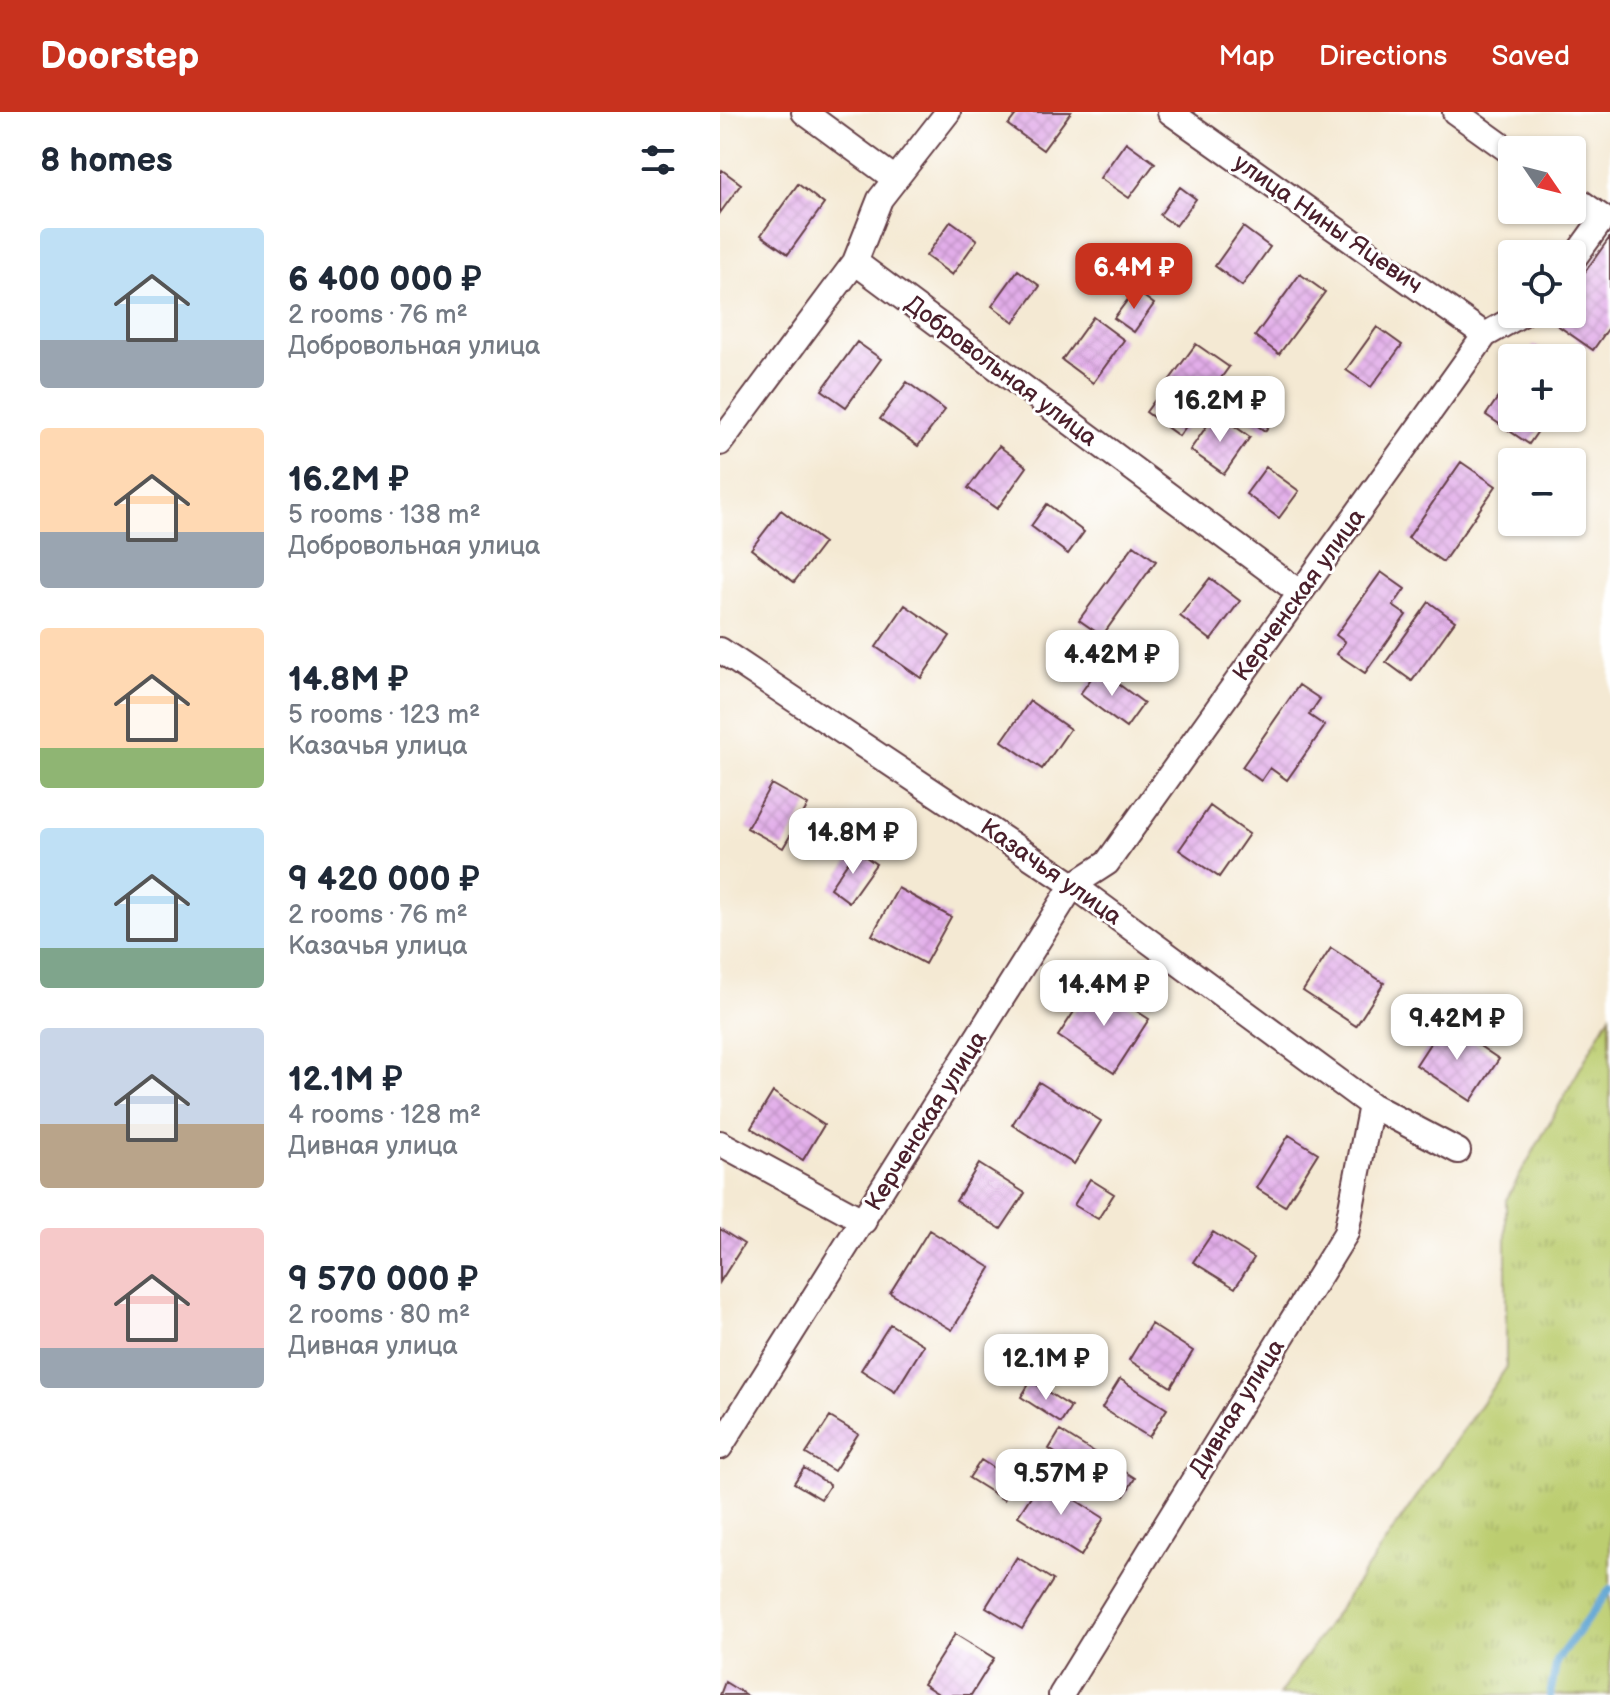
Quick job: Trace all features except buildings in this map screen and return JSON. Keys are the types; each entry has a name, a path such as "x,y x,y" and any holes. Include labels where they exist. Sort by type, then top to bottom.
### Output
{"street":[{"path":"804,112 895,179"},
{"path":"720,443 855,262 880,199 948,112"},
{"name":"улица Нины Яцевич","path":"1170,112 1485,335"},
{"path":"1455,112 1498,143"},
{"path":"1586,206 1603,218 1586,242"},
{"name":"Добровольная улица","path":"855,262 1300,593"},
{"name":"Керченская улица","path":"720,1447 1073,885 1107,863 1485,335 1498,328"},
{"name":"Казачья улица","path":"720,650 1073,885 1371,1105 1458,1151"},
{"name":"Дивная улица","path":"1061,1695 1346,1233 1371,1105"},
{"path":"720,1143 864,1221"}],"green space":[{"path":"1610,1015 1610,1695 1279,1695 1506,1368 1506,1200"}],"waterway":[{"path":"1550,1695 1557,1660 1610,1589"}]}
